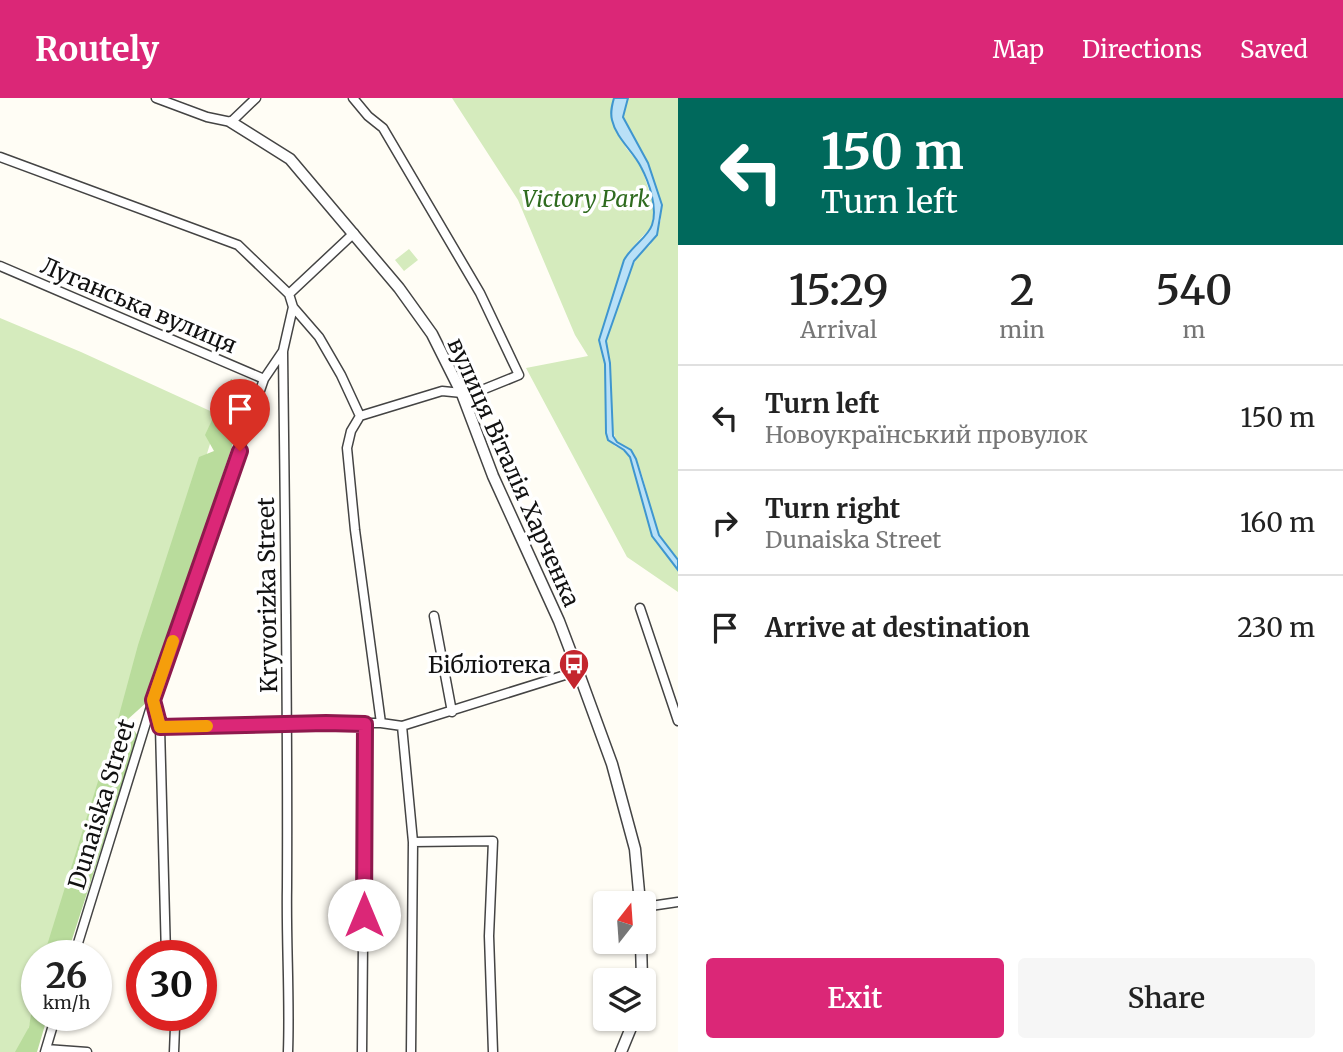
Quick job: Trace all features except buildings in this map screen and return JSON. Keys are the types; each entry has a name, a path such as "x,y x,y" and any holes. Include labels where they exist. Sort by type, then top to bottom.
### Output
{"street":[{"name":"вулиця Віталія Харченка","path":"156,98 207,117 231,122 290,159 399,288 432,334 462,394 493,476 579,671 612,764 635,849 639,891"},
{"path":"231,122 256,98"},
{"path":"353,98 368,116 383,128 480,293 519,375 472,394 442,391 360,416 351,431 347,448 355,530 381,707 381,723"},
{"path":"0,157 238,245 289,294 293,307 319,337 360,416"},
{"path":"289,294 354,233"},
{"name":"Луганська вулиця","path":"0,266 264,379"},
{"name":"Kryvorizka Street","path":"288,1052 290,996 286,945 288,725 283,351 293,307"},
{"name":"Dunaiska Street","path":"79,940 153,700 264,379 283,351"},
{"path":"640,608 678,721"},
{"path":"434,616 452,712"},
{"path":"160,727 326,723 381,723 402,726 579,671"},
{"path":"153,700 160,727 166,940"},
{"path":"362,1052 365,724"},
{"path":"402,726 413,842 411,1052"},
{"path":"413,842 493,841 489,936 493,1052"},
{"path":"656,905 678,902"},
{"path":"51,1031 45,1050 85,1052"},
{"path":"174,1052 175,1031"},
{"path":"621,1052 630,1031"}],"green space":[{"name":"Victory Park","path":"452,98 614,98 611,112 626,148 641,166 654,206 652,226 624,260 599,340 605,364 606,433 615,446 630,457 652,536 678,570 678,592 627,557 526,368 588,356 575,335 518,200"},
{"name":"Victory Park","path":"628,98 678,98 678,560 658,534 640,469 627,448 617,442 612,429 610,363 606,341 629,272 640,253 650,245 661,220 648,163 623,117"},
{"path":"409,249 418,260 404,271 395,260"},
{"path":"0,318 219,415 56,940 21,940 21,1031 28,1031 21,1052 0,1052"},
{"path":"231,379 251,389 147,702 127,720 138,736 72,940 49,940 104,762 115,760 123,743 115,730 138,645 199,457 214,451 205,435"},
{"path":"27,1031 43,1031 37,1052 15,1052"}],"water":[{"path":"614,98 628,98 623,117 648,163 662,205 657,235 634,261 606,341 610,363 613,436 617,442 631,450 636,459 659,535 678,560 678,570 652,536 630,457 608,440 606,433 605,364 599,340 624,260 650,229 654,218 652,195 644,173 614,127 611,114"}],"slow traffic":[{"path":"173,641 153,700 160,727 207,726"}],"place":[{"name":"Бібліотека","path":"574,691"}],"route":[{"path":"240,451 153,700 160,727 365,724 364,915"}]}
